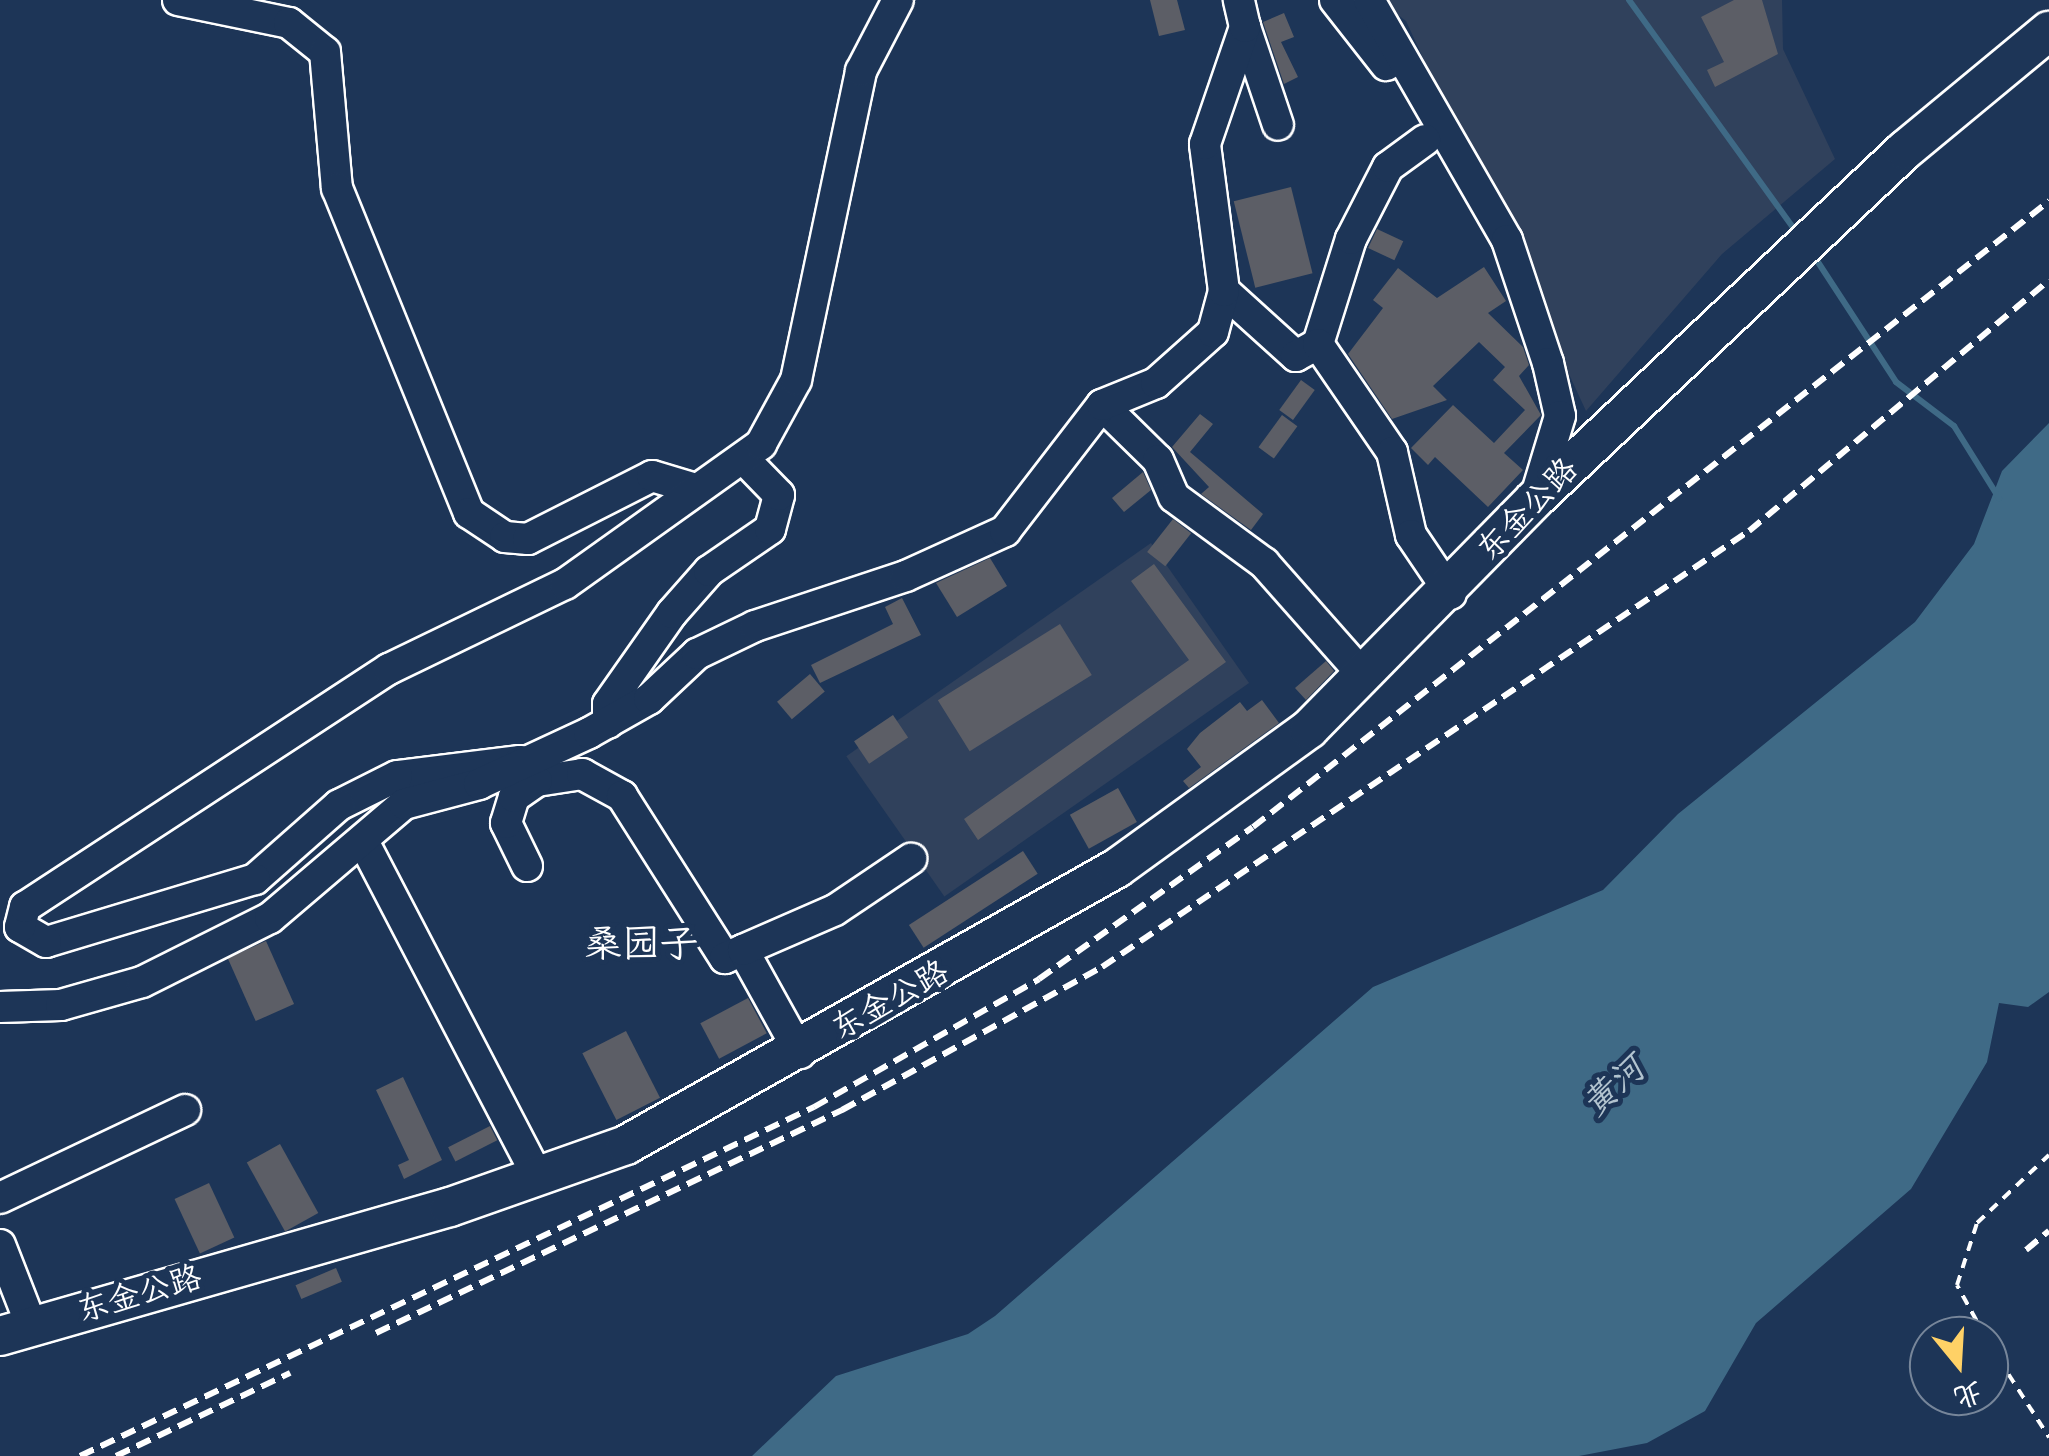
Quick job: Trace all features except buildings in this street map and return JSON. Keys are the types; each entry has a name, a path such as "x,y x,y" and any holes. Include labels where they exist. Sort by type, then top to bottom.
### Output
{"main road":[{"name":"东金公路","path":"16,1331 538,1176 626,1144 800,1054 1117,868 1309,729 1451,594 1535,499 1905,150 2049,31"}],"street":[{"path":"178,0 288,22 325,52 338,188 469,514 506,537 528,539 652,476 696,489"},
{"path":"898,0 861,71 796,380 783,414 744,459 564,584 390,669 25,908 11,933 46,942 254,879 339,805 397,776 528,771 582,774 622,796 725,958 835,910 911,859"},
{"path":"1336,0 1376,46 1507,240 1548,363 1560,416 1535,499"},
{"path":"1369,0 1437,139"},
{"path":"1242,14 1278,126"},
{"path":"0,1007 61,1005 142,982 270,918 364,844 404,804 528,771 740,633 1004,531 1102,405 1156,383 1214,332 1224,291 1205,144 1242,14"},
{"path":"1224,291 1296,356 1318,344 1352,239 1388,167 1437,139"},
{"path":"1318,344 1392,452 1411,535 1451,594"},
{"path":"1102,405 1158,460 1174,497 1264,563 1364,676"},
{"path":"608,722 608,704 672,613 708,571 770,529 778,496 744,459"},
{"path":"527,866 506,824 528,771"},
{"path":"364,844 538,1176"},
{"path":"743,950 800,1054"},
{"path":"0,1198 186,1110"},
{"path":"0,1245 16,1331"}],"path":[{"path":"1974,1316 1958,1285 1976,1223 2049,1155"},
{"path":"2009,1375 2049,1437"}],"shaded area":[{"path":"1378,0 1782,0 1783,49 1835,159 1722,254 1586,411 1406,21"},
{"path":"1151,543 1249,683 944,896 846,756"}],"water":[{"name":"黄河","path":"2049,423 2049,992 2028,1007 1999,1003 1987,1062 1911,1189 1756,1323 1705,1411 1647,1443 1579,1456 752,1456 836,1376 968,1334 995,1316 1373,987 1603,890 1678,814 1915,622 1974,544 2002,471"}],"waterway":[{"path":"1629,0 1798,234"},
{"path":"1814,256 1896,382 1954,426 1999,498"}],"railway":[{"path":"80,1456 814,1107 1039,979 1253,827 2049,201"},
{"path":"376,1333 842,1110 1102,967 1749,531 2049,280"},
{"path":"2026,1250 2049,1231"},
{"path":"116,1456 290,1373"}],"district":[{"name":"桑园子","path":"641,947"}]}
